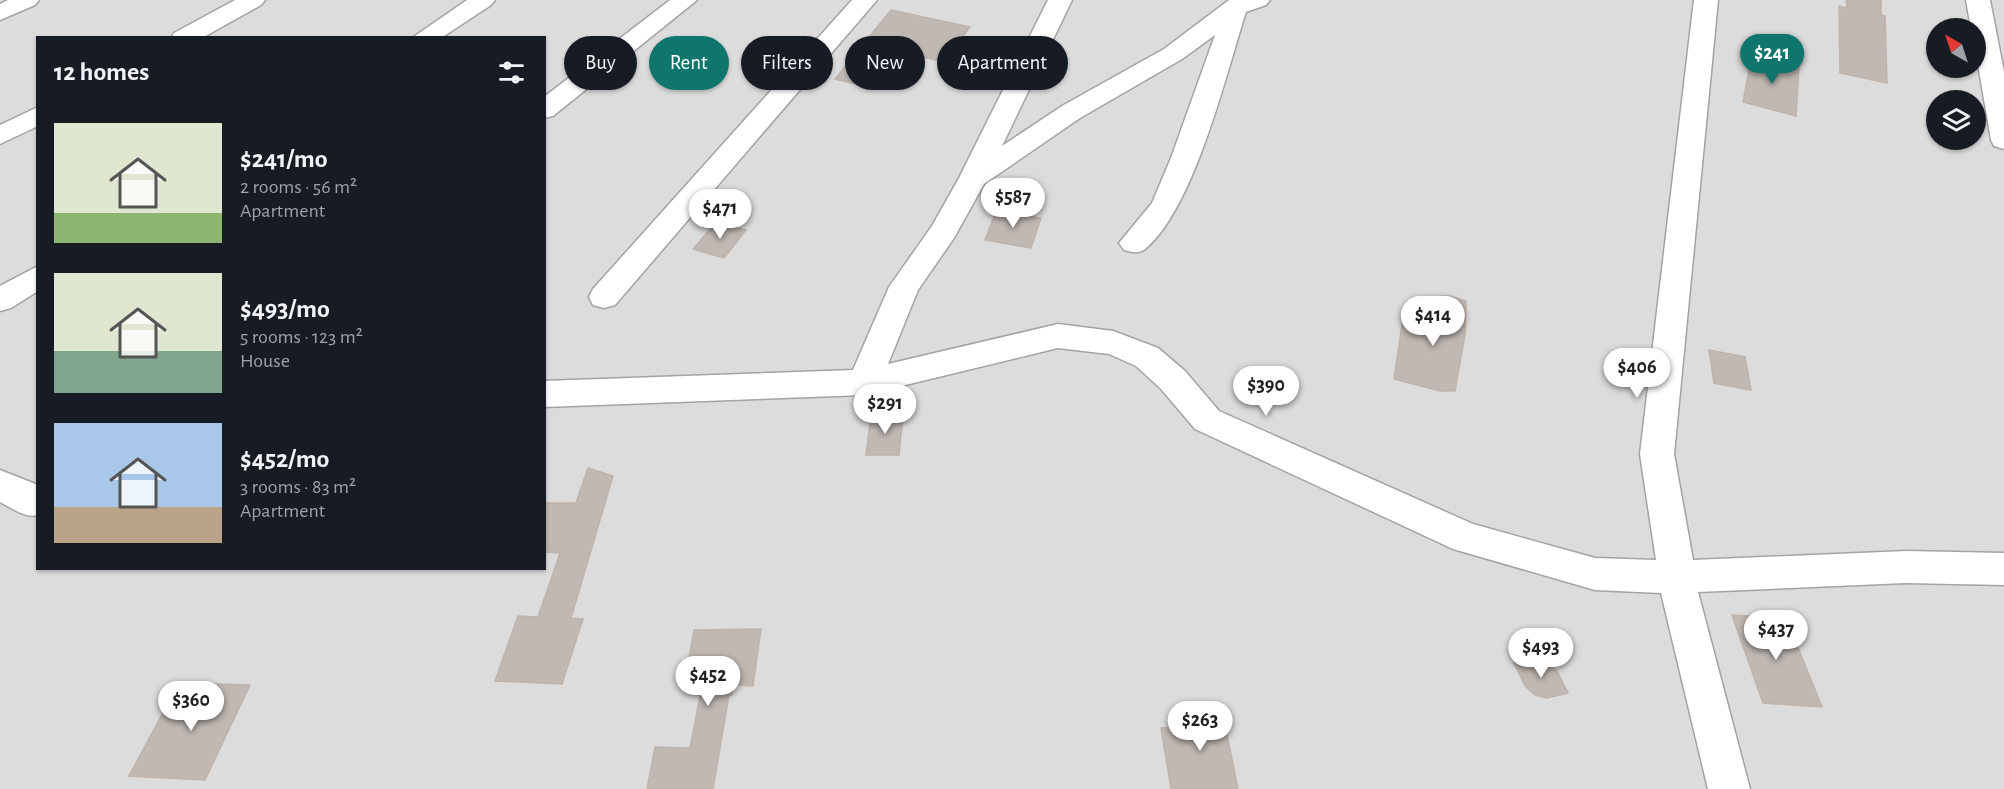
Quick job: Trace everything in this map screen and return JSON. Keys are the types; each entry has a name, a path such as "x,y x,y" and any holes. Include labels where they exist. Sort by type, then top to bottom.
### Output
{"street":[{"path":"0,14 27,0"},
{"path":"187,36 253,0"},
{"path":"427,36 483,0"},
{"path":"546,108 685,0"},
{"path":"604,297 865,0"},
{"path":"864,382 904,287 944,231 974,178 1060,0"},
{"path":"1706,0 1657,454 1676,577 1729,789"},
{"path":"1978,0 2004,140"},
{"path":"974,178 1071,112 1173,54 1244,3"},
{"path":"1134,243 1165,207 1244,3"},
{"path":"0,136 36,116"},
{"path":"0,300 36,279"},
{"path":"546,394 864,382 1058,336 1113,343 1147,357 1173,380 1207,420 1466,538 1595,574 1676,577 1906,567 2004,568"},
{"path":"0,485 33,502 36,501"}],"shaded area":[{"path":"0,0 2004,0 2004,789 0,789"}],"building":[{"path":"1846,0 1881,0 1881,15 1885,16 1887,83 1840,73 1839,6 1847,8"},
{"path":"891,10 970,27 963,36 937,36 937,60 925,57 925,36 870,36"},
{"path":"1752,54 1799,66 1796,116 1743,102"},
{"path":"845,67 845,81 835,79"},
{"path":"996,211 1041,218 1031,248 985,240"},
{"path":"716,222 746,230 724,258 693,249"},
{"path":"1449,296 1466,301 1465,334 1455,391 1440,391 1394,379 1403,318 1428,324 1437,297"},
{"path":"1709,350 1745,357 1751,390 1714,383"},
{"path":"871,415 903,415 899,455 866,455"},
{"path":"588,468 613,476 571,618 583,619 562,684 495,681 518,616 538,617 560,553 546,552 546,503 576,503"},
{"path":"1732,615 1786,618 1822,707 1763,703"},
{"path":"761,629 753,686 734,685 732,695 729,695 713,789 647,789 655,747 690,748 702,686 684,687 694,630"},
{"path":"1540,661 1557,671 1568,693 1547,698 1535,695 1525,686 1514,663"},
{"path":"179,683 250,685 205,780 129,776"},
{"path":"1221,705 1238,789 1171,789 1161,728 1189,726 1186,707"}]}
